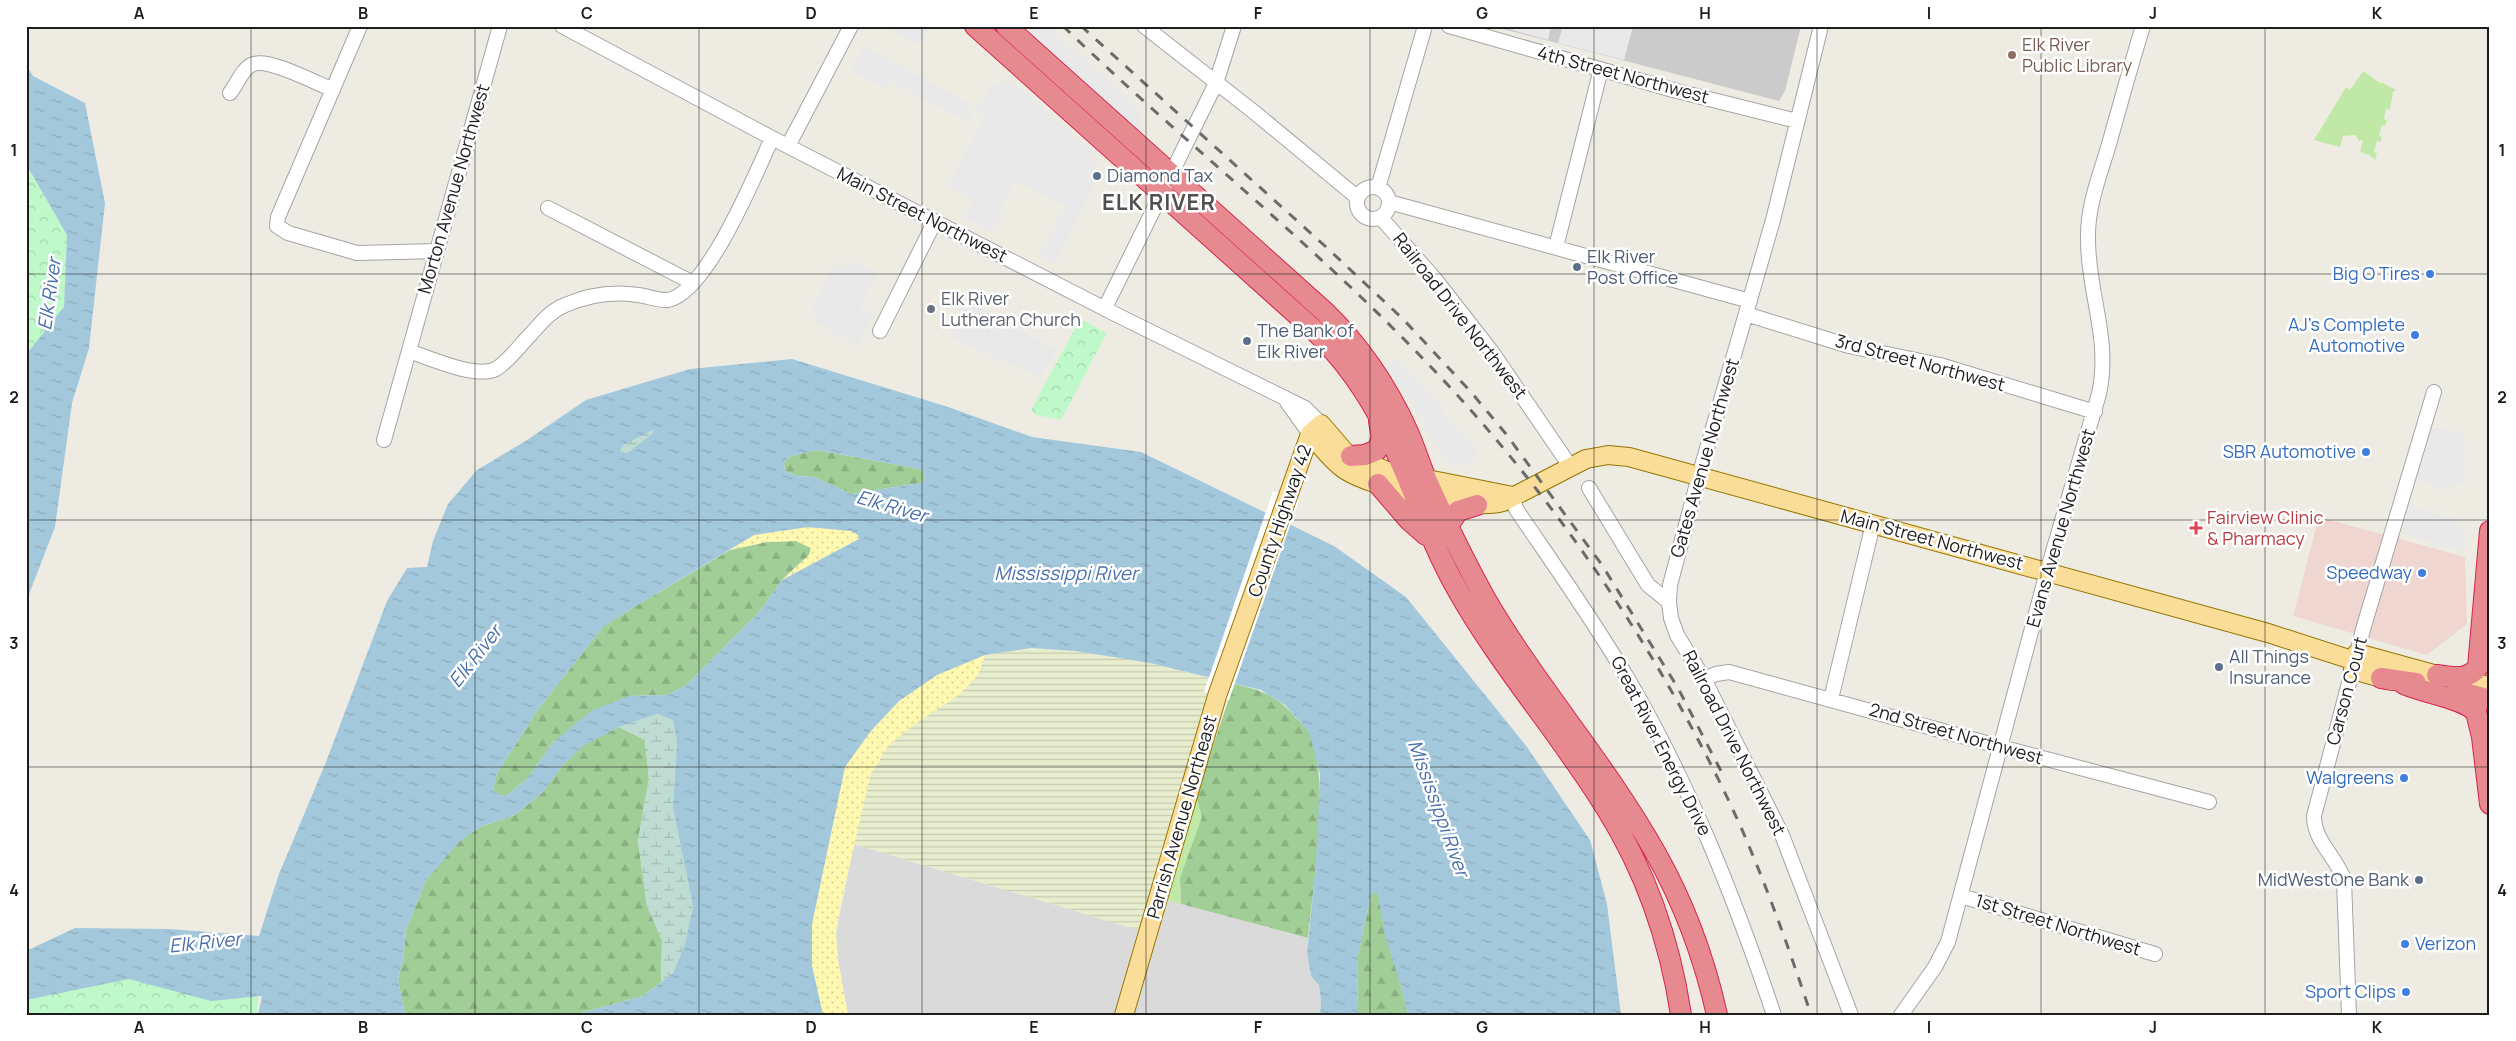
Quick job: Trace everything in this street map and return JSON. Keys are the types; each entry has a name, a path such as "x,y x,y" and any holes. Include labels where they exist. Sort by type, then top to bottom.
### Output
{"highway":[{"path":"975,26 1322,338 1360,385 1420,487 1448,526 1481,590 1516,647 1655,850 1692,929 1705,966 1717,1015"},
{"path":"1006,26 1325,312 1351,340 1379,378 1396,406 1420,487 1430,539 1472,614 1607,809 1630,852 1659,922 1681,1015"},
{"path":"1351,456 1365,455 1377,450 1382,438 1378,414"},
{"path":"1378,484 1409,520 1430,539"},
{"path":"1448,526 1458,511 1478,505"},
{"path":"2437,675 2467,676 2474,673 2478,667 2490,531"},
{"path":"2381,678 2428,685 2490,700"},
{"path":"2404,684 2421,692 2464,703 2476,712 2480,720 2488,767 2490,804"}],"main road":[{"name":"Main Street Northwest","path":"1316,429 1331,458 1345,470 1378,484 1494,491 1513,496"},
{"name":"Main Street Northwest","path":"1316,429 1351,456 1420,487 1478,505 1494,505 1586,459 1618,455 2294,640 2355,661 2490,686"},
{"name":"County Highway 42","path":"1244,621 1301,461 1316,429"},
{"path":"1301,461 1318,455 1331,458"},
{"name":"Parrish Avenue Northeast","path":"1124,1015 1217,696 1244,621"},
{"name":"Main Street Northwest","path":"2355,661 2381,678 2490,704"}],"street":[{"path":"360,26 278,217 278,226 288,233 357,253 437,251"},
{"name":"Morton Avenue Northwest","path":"384,440 500,26"},
{"name":"Main Street Northwest","path":"562,26 772,138 1285,400 1305,408 1316,429"},
{"path":"788,146 851,26"},
{"path":"1144,26 1358,198 1360,213 1366,218 1373,220 1381,218 1386,214 1390,202"},
{"path":"1105,308 1216,83 1234,26"},
{"path":"1378,188 1425,26"},
{"name":"4th Street Northwest","path":"1450,26 1601,70 1797,121"},
{"path":"1358,198 1366,189 1378,188 1384,191 1390,202 1750,301 1792,149 1797,121 1821,26"},
{"name":"Evans Avenue Northwest","path":"1900,1015 1941,957 1948,942 2048,572 2095,412 2103,374 2104,351 2090,273 2088,225 2094,192 2143,26"},
{"path":"230,92 247,68 257,62 276,66 332,90"},
{"path":"1556,247 1601,70"},
{"path":"409,351 472,370 490,371 502,364 546,317 564,305 597,294 633,294 670,299 679,295 693,283 705,268 747,193 772,138"},
{"path":"548,208 693,283"},
{"name":"Railroad Drive Northwest","path":"1381,218 1435,279 1492,352 1570,466"},
{"path":"880,331 935,221"},
{"name":"Gates Avenue Northwest","path":"1669,602 1670,585 1698,476 1750,301"},
{"name":"3rd Street Northwest","path":"1746,314 1848,346 1940,365 2095,412"},
{"name":"Carson Court","path":"2350,1015 2344,880 2340,867 2317,836 2314,816 2364,626 2434,392"},
{"path":"1589,488 1648,585 1669,602"},
{"name":"Great River Energy Drive","path":"1513,496 1516,509 1624,673 1676,770 1723,872 1745,928 1774,1015"},
{"path":"1831,699 1874,524"},
{"name":"Railroad Drive Northwest","path":"1669,602 1671,618 1677,636 1704,679 1782,835 1851,1015"},
{"name":"2nd Street Northwest","path":"1704,679 1716,674 1729,672 2209,802"},
{"name":"1st Street Northwest","path":"1961,896 2155,954"}],"shaded area":[{"path":"892,26 932,26 918,45 891,30"},
{"path":"1021,26 1049,26 1142,113 1141,138"},
{"path":"1491,26 1801,26 1785,91 1779,101"},
{"path":"1499,26 1548,26 1550,30 1548,40"},
{"path":"1563,26 1633,26 1624,60 1558,43"},
{"path":"863,46 971,104 968,112 974,115 970,123 890,81 884,88 851,71"},
{"path":"1007,78 1097,155 1093,161 1100,174 1055,264 1040,255 1065,206 1015,182 1001,207 1003,208 1000,217 992,232 963,217 973,199 947,185 985,116 976,111 992,83 1000,86"},
{"path":"853,260 877,273 859,308 874,316 858,346 815,322 819,315 810,310 836,262 849,269"},
{"path":"967,301 1057,350 1041,378 951,338 955,319"},
{"path":"1398,360 1437,403 1480,456 1466,468 1459,460 1452,467 1423,430 1429,426 1407,398 1384,363"},
{"path":"2432,426 2464,435 2465,484 2454,484 2452,491 2417,481"},
{"path":"2410,505 2457,519 2456,524 2464,527 2465,540 2462,551 2402,534"},
{"path":"2319,517 2465,557 2467,624 2427,655 2293,616"},
{"path":"854,844 1138,930 1114,1015 848,1015 838,960 836,933"},
{"path":"1166,900 1308,938 1307,953 1311,976 1319,985 1320,1015 1133,1015"}],"green space":[{"path":"2363,71 2380,83 2396,90 2393,92 2390,110 2386,109 2384,119 2387,120 2385,126 2382,125 2379,136 2382,137 2380,142 2377,141 2374,152 2377,153 2375,160 2370,155 2360,152 2363,140 2359,141 2355,135 2343,136 2340,147 2314,140 2346,87 2350,90"},
{"path":"26,164 67,235 85,310 26,500"},
{"path":"1080,319 1107,333 1061,420 1036,415 1031,410"},
{"path":"653,430 652,434 627,453 620,452 622,446"},
{"path":"817,450 919,469 924,472 925,479 920,483 851,494 814,477 798,476 785,471 784,463 791,456"},
{"path":"796,541 811,548 809,555 782,580 760,611 684,687 667,695 629,696 552,743 528,778 506,796 499,795 493,790 497,773 539,708 603,627 730,550 766,542"},
{"path":"1031,648 1076,651 1150,663 1209,678 1204,692 1208,693 1138,930 854,844 870,776 888,746 915,724 956,697 978,675 985,655"},
{"path":"1234,684 1269,695 1283,704 1308,730 1315,752 1319,776 1319,833 1308,938 1181,904 1180,878 1202,817 1196,796"},
{"path":"657,714 673,720 677,742 673,808 693,906 685,944 673,973 661,982 662,940 647,906 638,841 649,779 645,740 619,727"},
{"path":"619,727 645,740 649,779 638,841 647,906 662,940 661,982 643,996 574,1015 405,1015 398,979 403,960 406,930 426,880 459,841 482,826 515,815 542,793 563,765 582,746"},
{"path":"1196,796 1202,817 1180,885 1181,904 1166,900"},
{"path":"1374,891 1378,893 1408,1015 1357,1015 1358,955 1371,895"},
{"path":"261,962 257,1015 26,1015 26,988"}],"sand":[{"path":"807,527 851,531 858,535 859,539 782,580 809,555 811,548 796,541 766,542 730,550 754,535"},
{"path":"985,655 978,675 970,684 956,697 915,724 888,746 870,776 840,907 836,933 838,960 848,1015 823,1015 812,966 812,924 845,767 870,732 899,701 937,675"}],"water":[{"path":"26,65 33,76 85,103 105,203 89,348 72,403 55,527 26,602 26,359 29,351 64,307 67,235 26,164"},
{"path":"792,359 945,406 1032,437 1141,452 1334,546 1406,597 1527,747 1590,840 1607,904 1621,1015 1408,1015 1385,936 1378,893 1374,892 1371,895 1358,955 1357,1015 1320,1015 1319,985 1311,976 1307,953 1316,863 1320,774 1309,732 1285,705 1261,690 1150,663 1076,651 1031,648 985,655 937,675 899,701 870,732 845,767 812,924 812,966 823,1015 574,1015 643,996 673,973 685,944 693,906 673,808 677,742 673,720 657,714 619,727 583,746 563,765 542,793 515,815 482,826 460,841 426,880 406,930 403,960 398,979 405,1015 258,1015 262,996 211,1001 129,979 26,1000 26,951 75,928 169,929 259,936 279,874 326,762 387,601 407,568 427,567 433,541 448,504 477,470 524,442 586,400 690,369","holes":["653,430 652,434 627,453 620,452 622,446","817,450 919,469 924,472 925,479 920,483 851,494 814,477 798,476 785,471 784,463 791,456","808,527 851,531 858,535 859,539 782,580 760,611 684,687 667,695 629,696 591,711 552,743 528,778 506,796 499,795 493,790 497,773 539,708 603,627 754,535"]}],"pier":[{"path":"1273,491 1299,500 1229,700 1204,692"}],"railway":[{"path":"1063,26 1386,321 1476,417 1564,525 1642,642 1678,702 1710,763 1760,872 1811,1015"},
{"path":"1081,26 1403,319 1471,392 1506,434 1602,565 1678,688 1722,773"}],"place":[{"name":"Elk River Public Library","path":"2012,55"},
{"name":"Diamond Tax","path":"1097,176"},
{"name":"Elk River Post Office","path":"1577,267"},
{"name":"Big O Tires","path":"2430,274"},
{"name":"Elk River Lutheran Church","path":"931,309"},
{"name":"AJ's Complete Automotive","path":"2415,335"},
{"name":"The Bank of Elk River","path":"1247,341"},
{"name":"SBR Automotive","path":"2366,452"},
{"name":"Fairview Clinic & Pharmacy","path":"2196,528"},
{"name":"Speedway","path":"2422,573"},
{"name":"All Things Insurance","path":"2219,667"},
{"name":"Walgreens","path":"2404,778"},
{"name":"MidWestOne Bank","path":"2419,880"},
{"name":"Verizon","path":"2405,944"},
{"name":"Sport Clips","path":"2406,992"}],"district":[{"name":"ELK RIVER","path":"1159,202"}],"water label":[{"name":"Elk River","path":"49,294"},
{"name":"Elk River","path":"892,506"},
{"name":"Mississippi River","path":"1066,573"},
{"name":"Elk River","path":"475,656"},
{"name":"Mississippi River","path":"1439,808"},
{"name":"Elk River","path":"205,942"}]}
